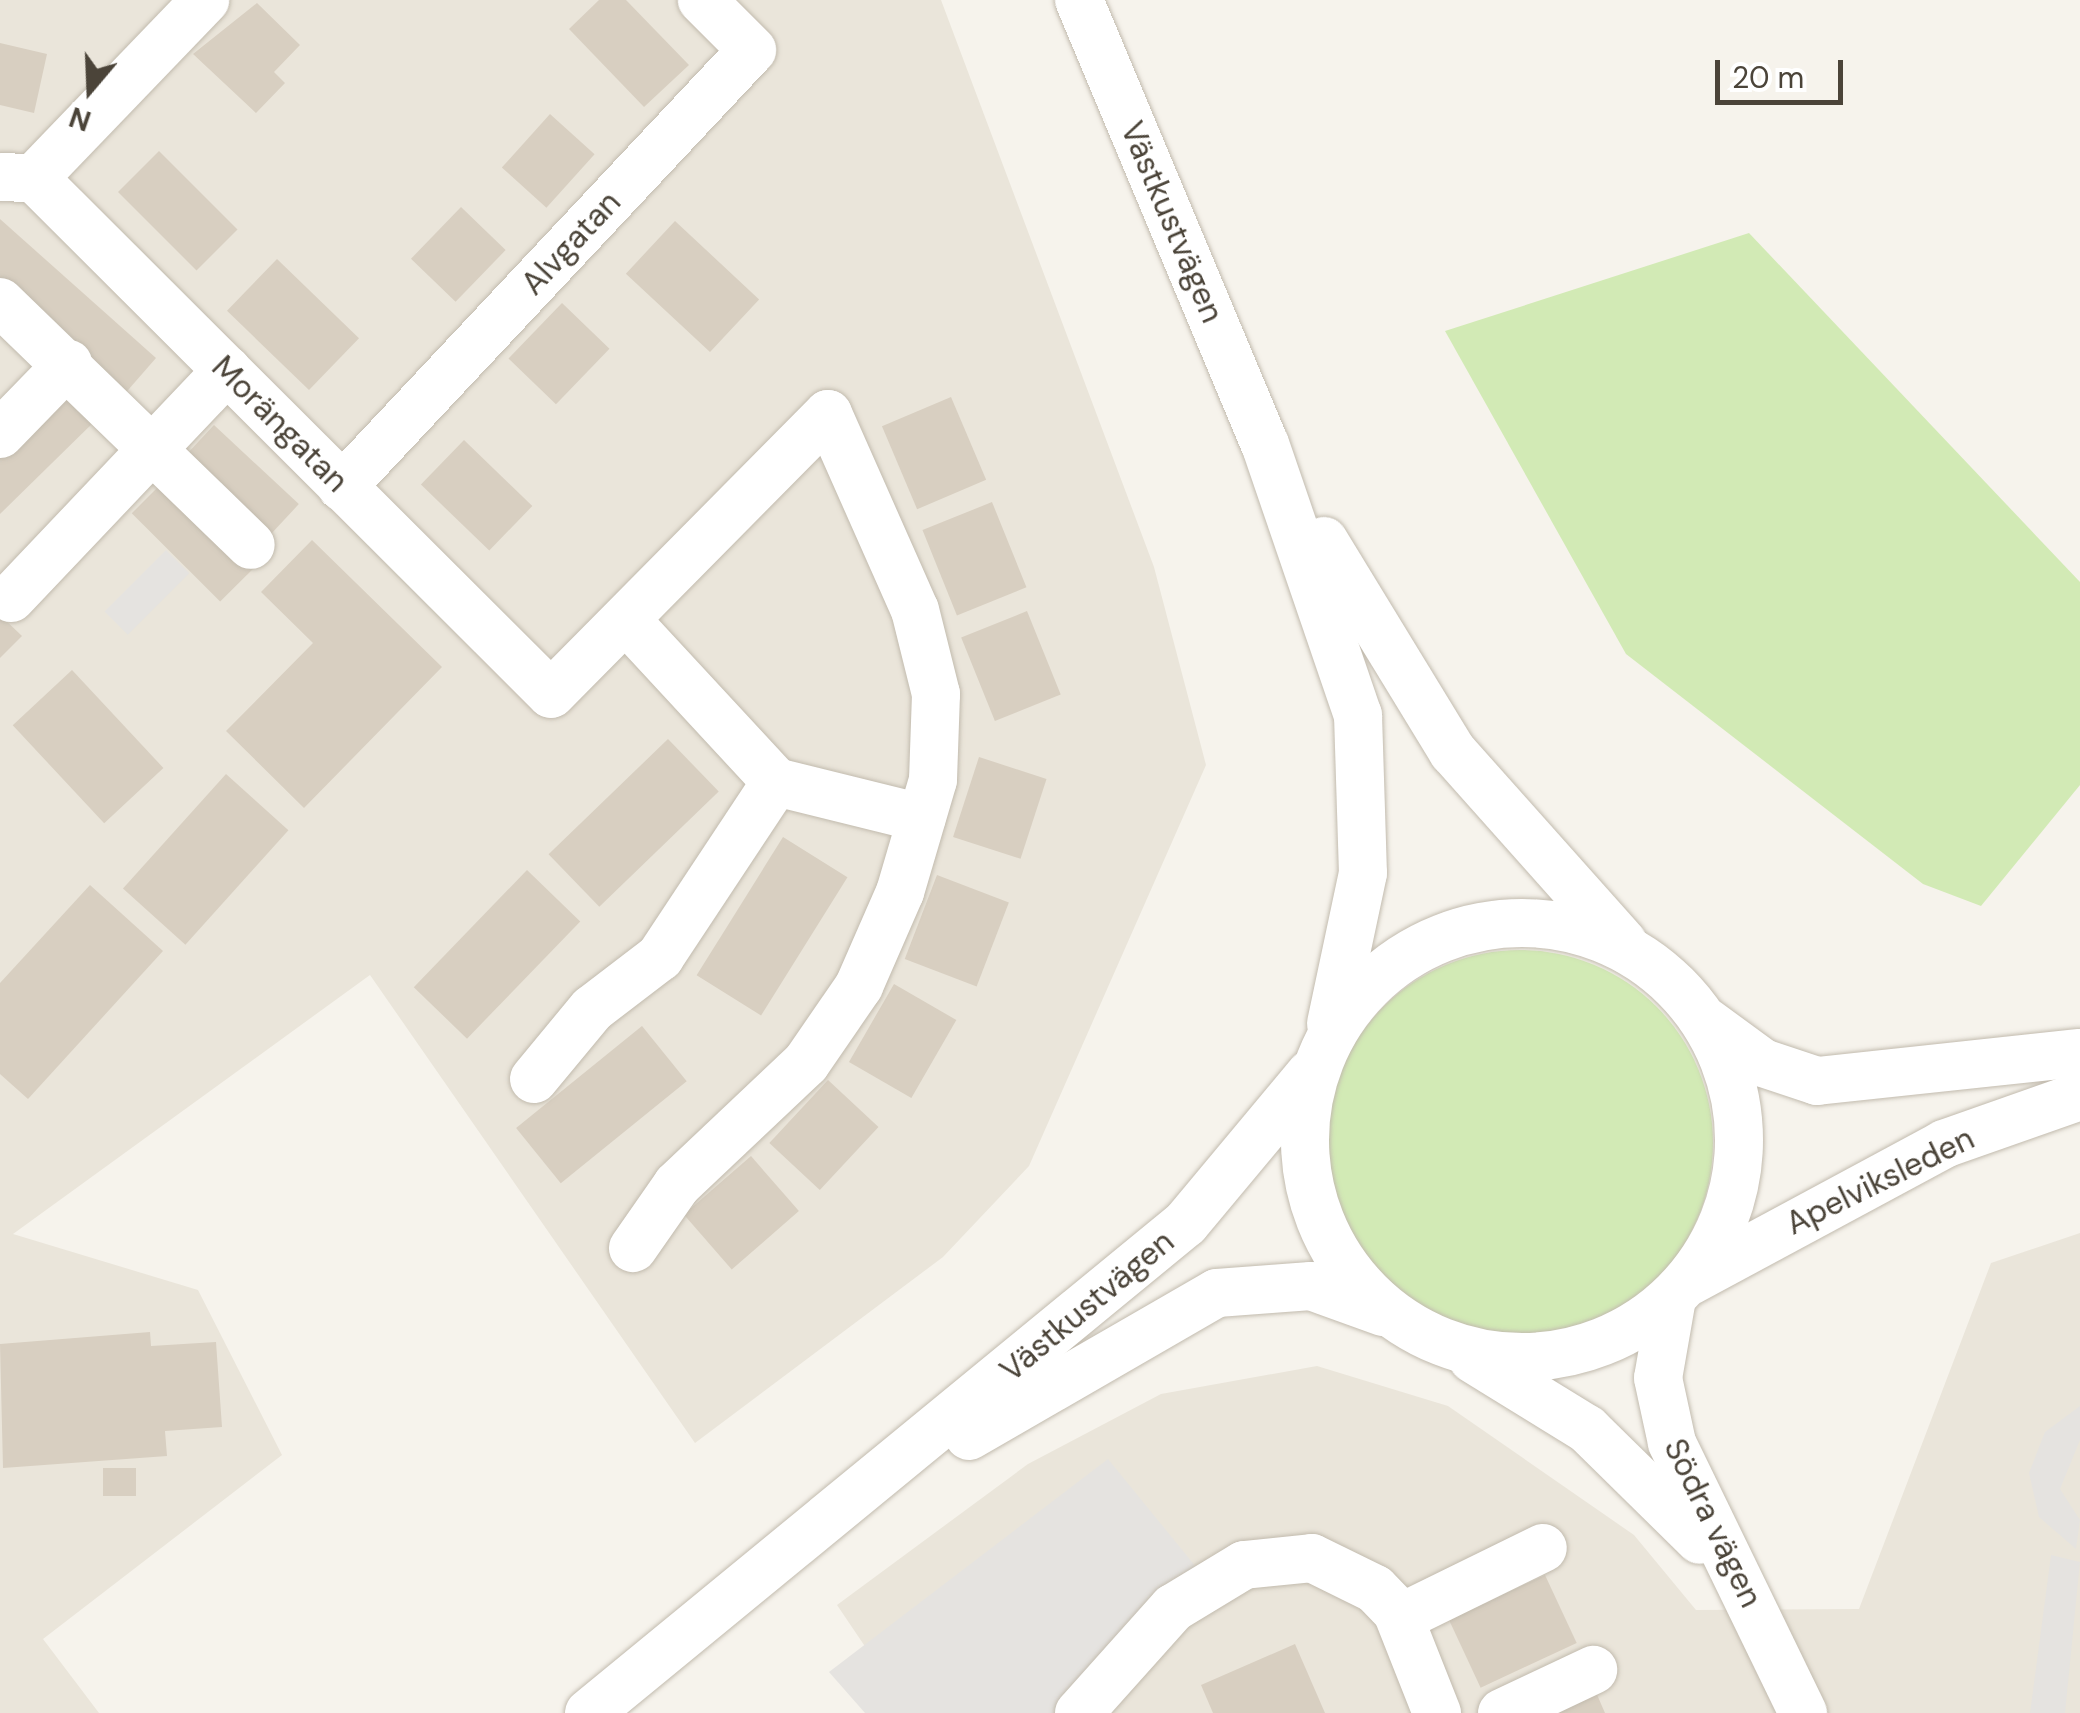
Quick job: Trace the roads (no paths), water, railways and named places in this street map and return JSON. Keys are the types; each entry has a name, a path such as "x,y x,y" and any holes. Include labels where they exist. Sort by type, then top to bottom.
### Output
{"street":[{"path":"17,177 204,0"},
{"name":"Alvgatan","path":"342,487 752,50 702,0"},
{"name":"Västkustvägen","path":"589,1713 830,1522 1186,1224 1322,1055 1362,873 1364,751 1337,639 1266,444 1079,0"},
{"name":"Morängatan","path":"17,177 227,370 551,694 626,621"},
{"path":"0,302 156,447 251,545"},
{"path":"0,434 68,364"},
{"path":"11,598 227,370"},
{"path":"633,1248 676,1185 806,1063 859,986 922,818 936,694 915,610 828,414 626,621 776,782 922,818"},
{"name":"Västkustvägen","path":"1266,444 1453,752 1634,954 1702,1018"},
{"path":"534,1079 592,1008 660,957 776,782"},
{"path":"1444,1343 1396,1318 1339,1258 1314,1204 1304,1146 1322,1055 1370,984 1451,934 1545,924 1634,954"},
{"path":"1702,1018 1763,1063 1817,1081 2080,1053"},
{"path":"1679,1290 1730,1206 1739,1162 1730,1074 1702,1018"},
{"name":"Apelviksleden","path":"1444,1343 1496,1356 1563,1353 1626,1331 1679,1290 1944,1144 2080,1096"},
{"name":"Västkustvägen","path":"830,1522 1217,1293 1311,1286 1396,1318"},
{"name":"Södra vägen","path":"1679,1290 1662,1410 1802,1713"},
{"name":"Södra vägen","path":"1444,1343 1560,1411 1632,1467 1763,1628"},
{"path":"1400,1618 1543,1548"},
{"path":"1079,1713 1172,1608 1244,1565 1312,1558 1376,1589 1400,1618 1437,1713"},
{"path":"1502,1713 1593,1670"}]}
